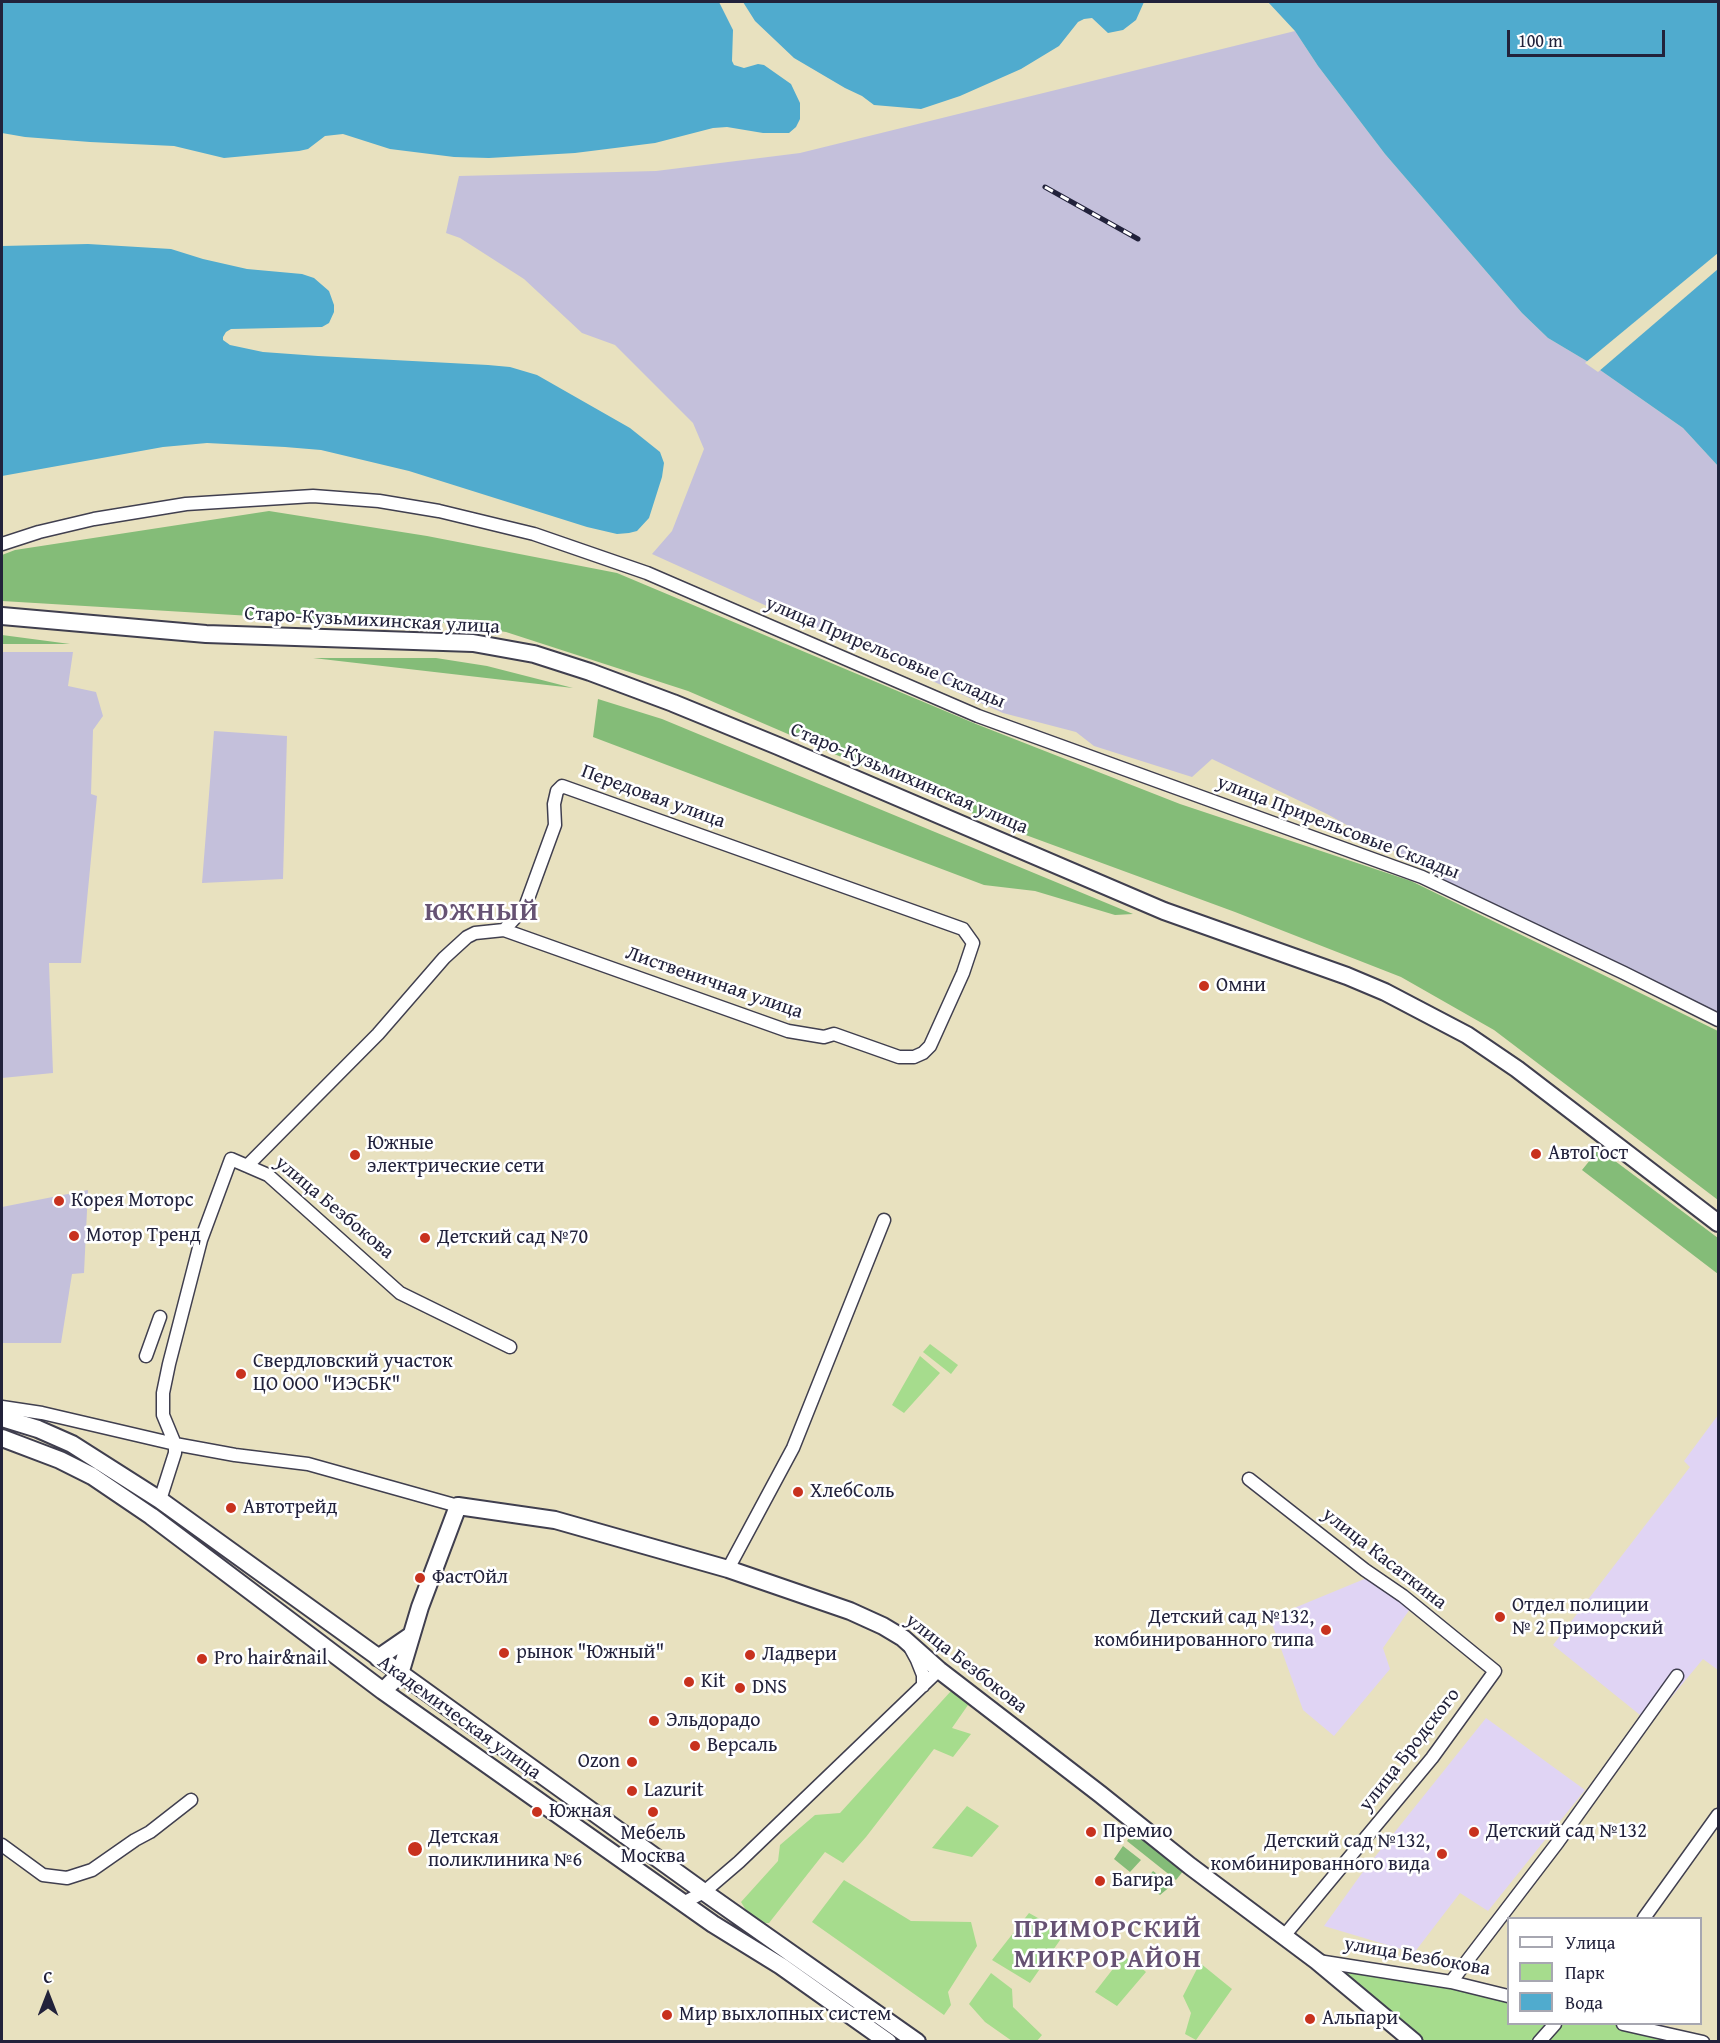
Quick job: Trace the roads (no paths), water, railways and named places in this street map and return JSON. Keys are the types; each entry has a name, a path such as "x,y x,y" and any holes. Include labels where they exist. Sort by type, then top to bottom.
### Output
{"main road":[{"name":"Старо-Кузьмихинская улица","path":"2,616 206,634 472,643 534,654 598,675 778,746 1164,911 1386,992 1467,1035 1517,1068 1719,1223"},
{"path":"2,1418 38,1429 72,1444 160,1500 704,1892 917,2042"},
{"name":"Академическая улица","path":"2,1438 60,1460 92,1476 151,1516 383,1691 683,1903 781,1966 888,2042"},
{"name":"улица Безбокова","path":"458,1506 555,1520 728,1569 850,1611 883,1626 903,1638 939,1670 1190,1866 1317,1961 1414,2042"},
{"path":"383,1691 400,1674 410,1636 458,1506"},
{"path":"378,1658 410,1636"},
{"path":"420,1717 438,1701"}],"street":[{"name":"улица Прирельсовые Склады","path":"2,543 94,519 186,504 313,496 389,503 534,534 647,573 978,716 1422,878 1719,1020"},
{"name":"Передовая улица","path":"504,930 525,907 555,825 554,804 557,791 562,786 963,929 973,943 963,973 930,1046 914,1058"},
{"name":"Лиственичная улица","path":"504,930 788,1031 817,1037 834,1034 899,1057 914,1058"},
{"path":"247,1166 378,1034 459,944 475,933 504,930"},
{"name":"улица Безбокова","path":"175,1444 163,1415 163,1393 181,1310 201,1240 231,1159 268,1175 400,1293 510,1347"},
{"path":"728,1569 793,1448 884,1220"},
{"path":"146,1356 160,1317"},
{"name":"улица Безбокова","path":"2,1407 42,1413 175,1444 235,1455 308,1464 458,1506"},
{"path":"160,1500 175,1453 175,1444"},
{"name":"улица Касаткина","path":"1249,1479 1365,1570 1403,1596 1496,1671"},
{"path":"903,1638 917,1660 923,1675 923,1686"},
{"path":"683,1903 704,1892 757,1846 939,1670"},
{"name":"улица Бродского","path":"1284,1936 1432,1758 1496,1671"},
{"path":"1451,1982 1558,1842 1677,1677"},
{"path":"2,1845 43,1875 67,1878 92,1870 150,1832 191,1800"},
{"path":"1645,1917 1719,1815"},
{"name":"улица Безбокова","path":"1317,1961 1451,1982 1507,1996"},
{"path":"1539,2042 1554,2025"},
{"path":"1627,2025 1703,2042"}],"water":[{"path":"2,2 719,2 733,30 732,61 734,65 744,68 758,64 764,65 791,84 800,103 800,119 789,133 763,133 727,127 713,128 655,143 575,153 489,158 454,157 390,149 343,134 325,136 308,149 299,151 224,158 174,146 25,137 2,133"},
{"path":"743,2 1144,2 1136,20 1123,30 1108,33 1092,18 1084,19 1078,22 1059,46 1021,69 960,96 921,109 874,105 794,58 755,21"},
{"path":"1268,2 1718,2 1718,466 1683,428 1590,363 1548,338 1522,313 1385,154 1318,66 1295,31"},
{"path":"88,244 171,249 247,269 302,274 314,278 329,291 334,312 329,323 322,327 231,329 223,337 223,340 230,345 263,352 510,367 537,375 630,428 660,452 664,463 662,477 649,518 637,531 617,534 587,527 409,471 321,450 285,447 207,443 163,447 2,476 2,246"}],"railway":[{"path":"1045,187 1138,239"}],"place":[{"name":"Омни","path":"1204,986"},
{"name":"АвтоГост","path":"1536,1154"},
{"name":"Южные электрические сети","path":"355,1155"},
{"name":"Корея Моторс","path":"59,1201"},
{"name":"Мотор Тренд","path":"74,1236"},
{"name":"Детский сад №70","path":"425,1238"},
{"name":"Свердловский участок ЦО ООО \"ИЭСБК\"","path":"241,1374"},
{"name":"ХлебСоль","path":"798,1492"},
{"name":"Автотрейд","path":"231,1508"},
{"name":"ФастОйл","path":"420,1578"},
{"name":"Отдел полиции № 2 Приморский","path":"1500,1617"},
{"name":"Детский сад №132, комбинированного типа","path":"1326,1630"},
{"name":"рынок \"Южный\"","path":"504,1653"},
{"name":"Ладвери","path":"750,1655"},
{"name":"Pro hair&nail","path":"202,1659"},
{"name":"Kit","path":"689,1682"},
{"name":"DNS","path":"740,1688"},
{"name":"Эльдорадо","path":"654,1721"},
{"name":"Версаль","path":"695,1746"},
{"name":"Ozon","path":"632,1762"},
{"name":"Lazurit","path":"632,1791"},
{"name":"Южная","path":"537,1812"},
{"name":"Мебель Москва","path":"653,1812"},
{"name":"Премио","path":"1091,1832"},
{"name":"Детский сад №132","path":"1474,1832"},
{"name":"Детская поликлиника №6","path":"415,1849"},
{"name":"Детский сад №132, комбинированного вида","path":"1442,1854"},
{"name":"Багира","path":"1100,1881"},
{"name":"Мир выхлопных систем","path":"667,2015"},
{"name":"Альпари","path":"1310,2019"}],"district":[{"name":"ЮЖНЫЙ","path":"482,913"},
{"name":"ПРИМОРСКИЙ МИКРОРАЙОН","path":"1108,1945"}]}
